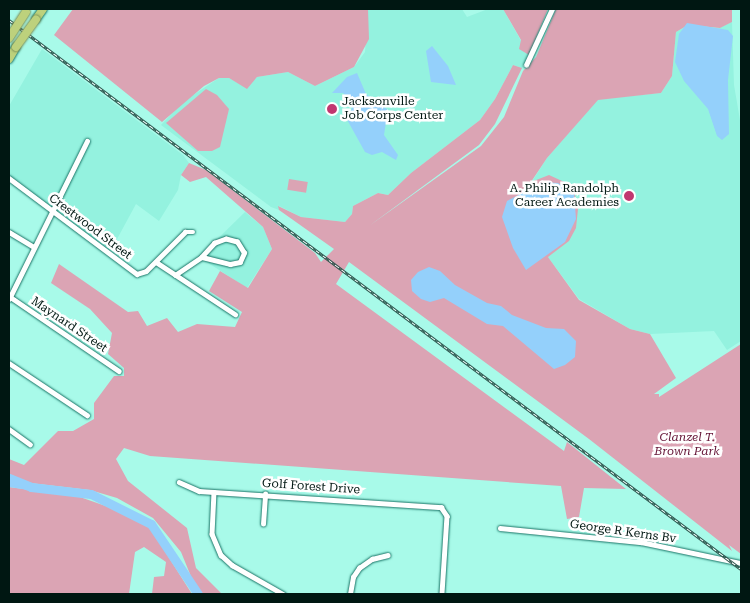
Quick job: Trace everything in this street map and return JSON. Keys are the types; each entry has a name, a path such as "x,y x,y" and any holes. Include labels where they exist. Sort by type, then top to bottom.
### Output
{"highway":[{"path":"9,59 43,9"},
{"path":"9,38 28,10"}],"street":[{"path":"526,65 552,9"},
{"path":"9,297 87,141"},
{"name":"Crestwood Street","path":"9,178 132,272 142,273 156,262"},
{"path":"9,232 34,247"},
{"path":"193,232 185,232 156,262 235,314"},
{"path":"175,275 202,257 214,243 226,239 237,242 244,253 240,262 230,264 202,257"},
{"name":"Maynard Street","path":"9,297 118,371"},
{"path":"9,363 87,416"},
{"path":"9,429 30,444"},
{"name":"Golf Forest Drive","path":"179,482 198,491 265,494 444,509 447,516 442,594"},
{"path":"214,492 212,525 218,550 232,565 283,594"},
{"path":"263,524 265,494"},
{"name":"George R Kerns Bv","path":"500,528 641,542 741,563"},
{"path":"350,594 353,577 359,568 372,558 388,556"}],"shaded area":[{"name":"Jacksonville Job Corps Center","path":"368,9 462,9 467,17 488,9 503,9 529,55 522,68 513,65 495,99 480,120 411,173 388,195 378,193 353,206 352,214 345,222 301,217 279,206 279,210 271,207 161,125 184,101 219,78 229,78 247,88 257,77 288,72 315,86 354,67 365,52"},
{"name":"A. Philip Randolph Career Academies","path":"732,22 734,85 741,126 741,341 727,350 714,331 650,334 630,329 579,299 548,257 531,183 547,158 598,99 661,93 672,76 676,32 688,25 719,28"},
{"path":"42,49 183,155 189,163 181,175 178,190 159,221 136,204 110,252 9,175 9,106"},
{"path":"245,212 263,227 272,249 247,288 199,257"}],"green space":[{"path":"73,9 368,9 369,39 354,67 315,86 288,72 257,77 247,89 229,78 219,78 204,86 162,122 54,35"},
{"path":"503,9 548,9 529,55 519,49 521,40"},
{"name":"Clanzel T. Brown Park","path":"556,9 732,9 732,22 720,28 688,25 676,32 672,76 661,93 598,100 547,158 531,182 549,175 573,186 578,209 576,228 569,241 548,257 579,300 630,329 650,334 676,378 654,394 659,394 659,397 741,344 741,554 729,545 732,551 589,439 349,262 336,284 564,451 567,442 626,489 584,488 579,517 567,519 561,486 150,456 124,448 116,459 128,481 187,528 196,568 222,594 203,594 192,579 181,552 153,518 117,498 90,490 30,483 9,474 9,459 24,465 58,431 73,431 94,419 94,403 114,376 124,376 124,368 108,354 112,333 90,309 51,283 59,264 128,312 138,311 147,326 167,318 178,332 197,324 235,327 242,312 209,291 220,271 248,288 272,249 263,227 206,177 190,182 181,175 189,163 206,170 315,253 321,262 334,249 279,210 278,206 301,217 345,222 352,214 353,206 378,193 388,195 411,173 480,120 495,99 513,65 522,68 495,124 479,145 369,226 481,146 504,117 523,71 536,57"},
{"path":"206,89 217,95 229,109 220,147 212,151 198,151 166,123"},
{"path":"289,179 308,182 306,193 287,190"},
{"path":"9,487 77,496 120,511 150,528 192,594 152,594 154,577 164,576 166,562 144,547 135,552 129,594 9,594"}],"water":[{"path":"687,23 728,30 733,36 728,80 729,134 722,140 717,136 708,109 684,81 675,62 679,34"},
{"path":"432,46 448,66 456,85 431,82 426,51"},
{"path":"357,73 366,94 388,110 384,135 398,155 396,160 382,152 372,155 365,152 345,116 352,109 352,102 343,93 332,93 347,77"},
{"path":"543,182 558,183 574,193 576,219 565,242 526,270 513,248 502,217 507,201"},
{"path":"429,267 440,271 455,285 487,303 501,306 512,315 546,328 564,329 576,341 575,357 565,365 554,369 503,326 487,324 444,298 430,302 421,299 412,291 411,280 418,272"},
{"path":"9,474 30,483 28,490 9,487"}],"waterway":[{"path":"9,478 31,487 91,494 151,524 198,594"}],"railway":[{"path":"9,20 741,569"}],"place":[{"name":"Jacksonville Job Corps Center","path":"332,109"},
{"name":"A. Philip Randolph Career Academies","path":"629,196"}]}
